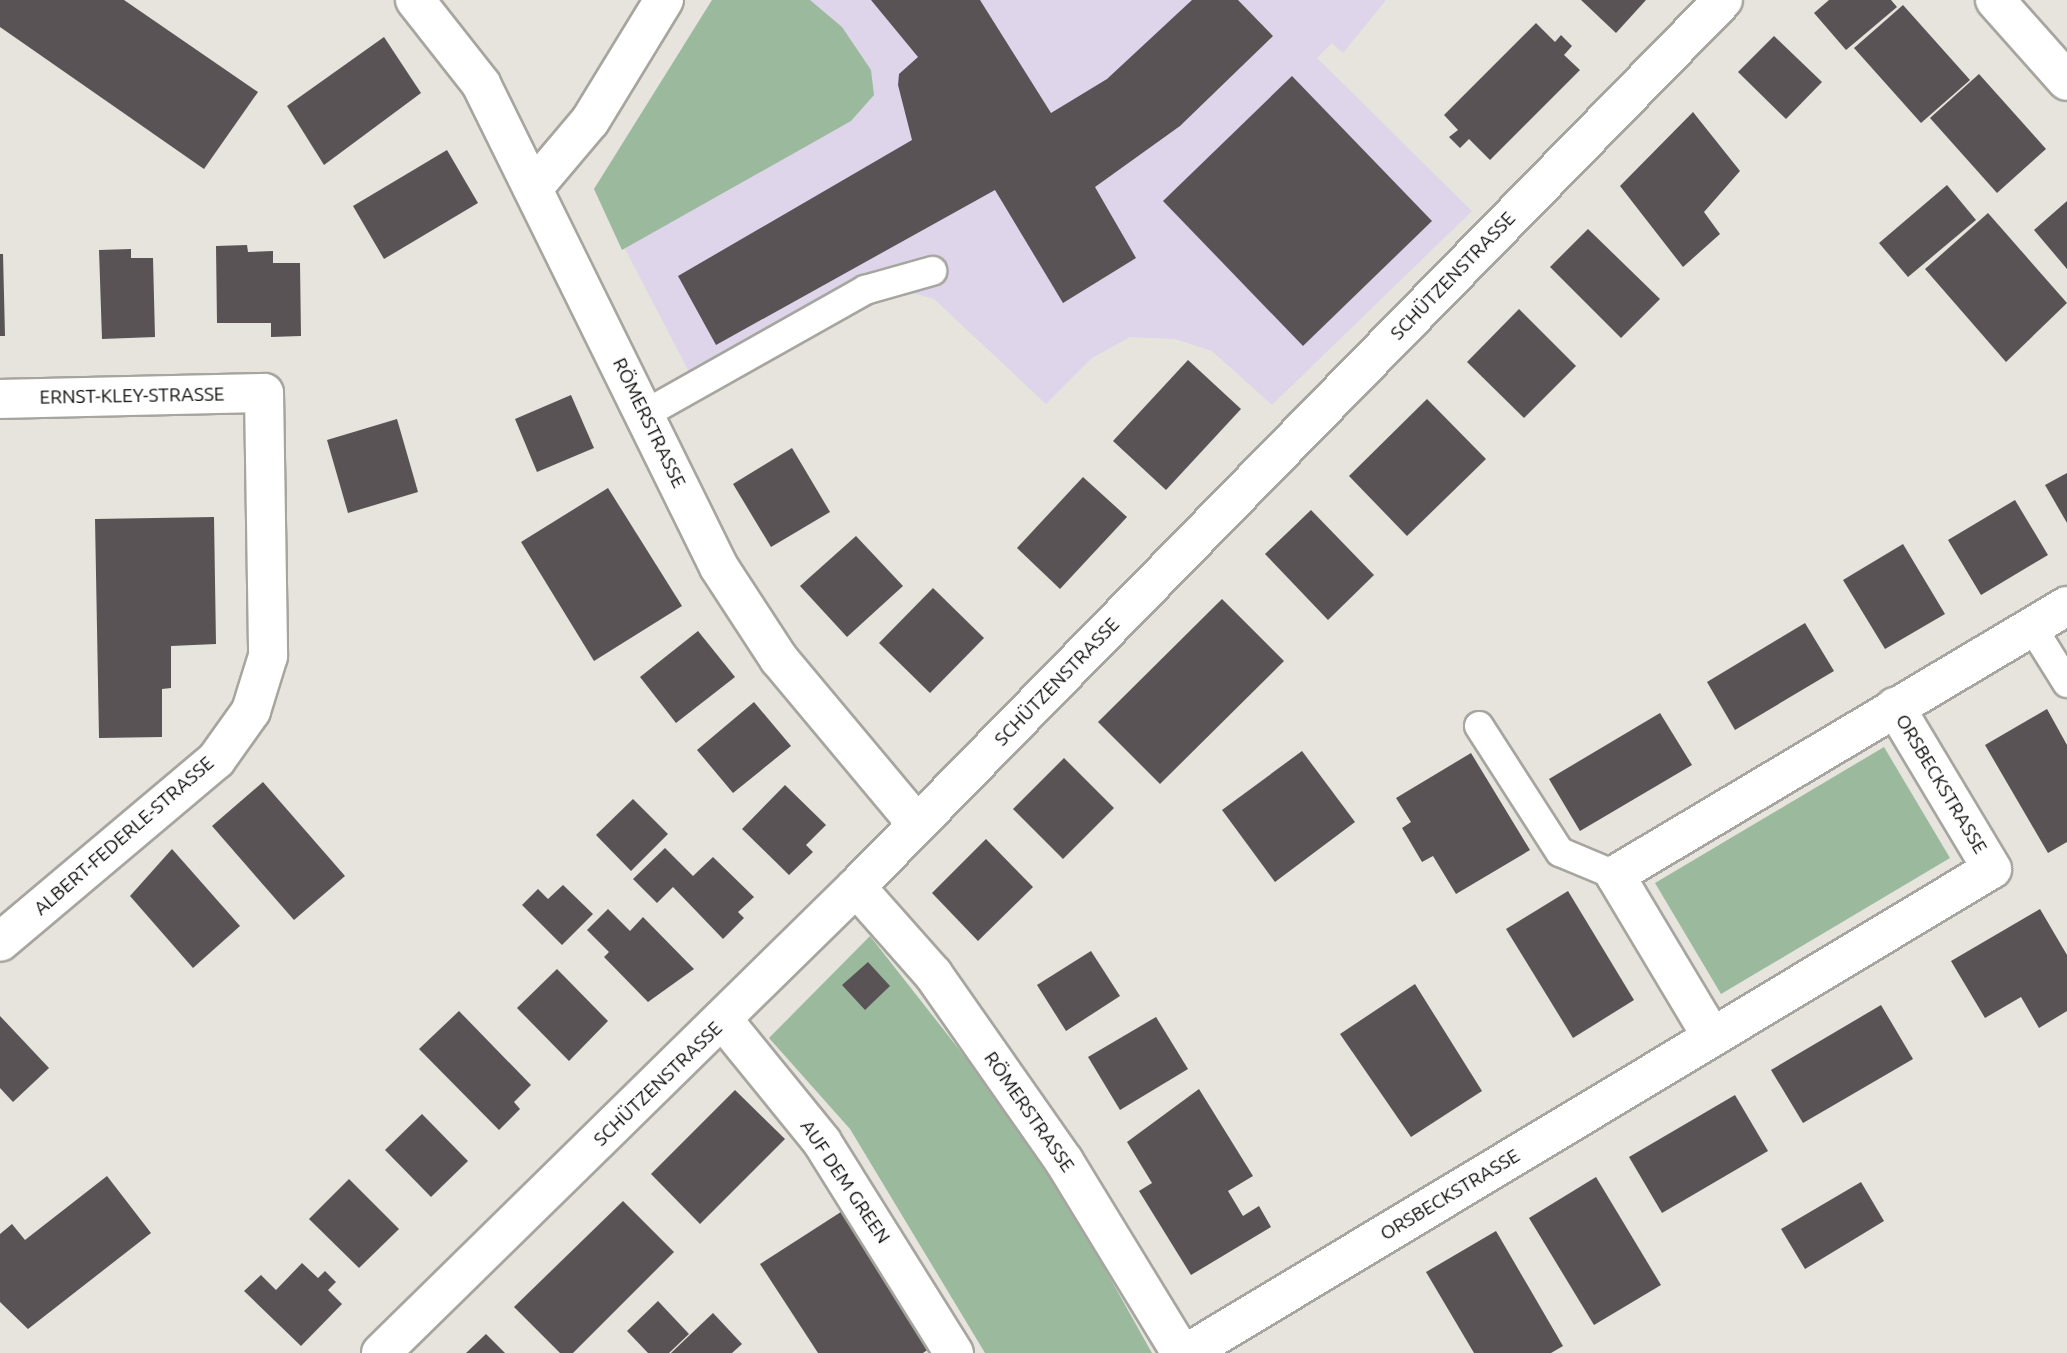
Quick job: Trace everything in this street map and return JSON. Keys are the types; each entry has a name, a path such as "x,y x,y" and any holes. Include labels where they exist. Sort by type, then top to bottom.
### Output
{"street":[{"name":"RÖMERSTRASSE","path":"415,0 481,84 535,186 719,567 779,659 918,824"},
{"path":"535,186 590,121 664,0"},
{"name":"SCHÜTZENSTRASSE","path":"381,1353 856,887 1723,0"},
{"path":"1995,0 2067,81"},
{"name":"ERNST-KLEY-STRASSE","path":"0,399 264,393"},
{"name":"ALBERT-FEDERLE-STRASSE","path":"0,942 216,760 251,711 268,656 264,393"},
{"name":"ORSBECKSTRASSE","path":"1615,875 2067,606"},
{"name":"ORSBECKSTRASSE","path":"1187,1353 1992,869 1895,707"},
{"path":"1615,875 1712,1037"},
{"name":"RÖMERSTRASSE","path":"856,887 933,974 1064,1161 1181,1353"},
{"name":"AUF DEM GREEN","path":"723,1020 822,1142 954,1353"}],"lane":[{"path":"645,414 865,290 932,271"},
{"path":"2032,627 2067,683"},
{"path":"1479,726 1560,852 1615,875"}],"shaded area":[{"path":"712,0 1386,0 1343,53 1332,43 1317,58 1472,211 1272,405 1212,351 1175,339 1130,337 1092,358 1046,404 934,299 913,293 875,304 702,397 594,189"}],"green space":[{"path":"712,0 810,0 842,27 871,70 874,95 851,121 622,250 594,189"},
{"path":"1884,747 1950,858 1721,994 1655,883"},
{"path":"870,936 1002,1104 1072,1210 1152,1353 985,1353 850,1129 769,1038"}],"building":[{"path":"0,0 124,0 258,92 204,169 0,27"},
{"path":"871,0 980,0 1051,113 1107,79 1192,0 1238,0 1273,36 1180,126 1095,187 1136,258 1063,303 995,190 716,345 678,276 912,140 898,85 899,74 918,57"},
{"path":"1581,0 1646,0 1616,33"},
{"path":"1829,0 1891,0 1897,7 1846,50 1814,13"},
{"path":"1903,5 1970,80 1921,123 1854,48"},
{"path":"1536,23 1555,42 1561,35 1572,46 1564,55 1580,70 1490,160 1469,139 1460,148 1449,137 1458,130 1444,115"},
{"path":"1774,36 1822,82 1786,119 1738,72"},
{"path":"384,37 421,93 324,165 287,106"},
{"path":"1979,74 2046,149 1997,193 1930,118"},
{"path":"1292,76 1432,221 1303,346 1163,201"},
{"path":"1693,112 1740,171 1704,212 1720,234 1683,267 1620,186"},
{"path":"447,150 478,203 384,259 353,206"},
{"path":"1947,185 1976,220 1908,277 1879,243"},
{"path":"2067,201 2067,269 2034,230"},
{"path":"1988,213 2067,303 2006,362 1925,269"},
{"path":"1588,229 1660,299 1621,338 1550,267"},
{"path":"247,245 248,252 273,251 273,263 300,263 301,336 271,337 271,323 217,323 216,246"},
{"path":"131,249 131,258 153,258 155,337 102,339 99,250"},
{"path":"0,254 3,254 5,336 0,336"},
{"path":"1519,309 1576,366 1524,418 1467,362"},
{"path":"1188,360 1241,409 1166,490 1113,441"},
{"path":"571,395 594,448 537,472 515,419"},
{"path":"1427,399 1486,459 1407,536 1349,476"},
{"path":"397,419 418,492 348,513 327,440"},
{"path":"792,448 830,512 771,547 733,484"},
{"path":"2067,473 2067,523 2045,485"},
{"path":"1083,477 1127,517 1060,589 1017,548"},
{"path":"608,488 682,606 594,661 521,542"},
{"path":"2015,500 2048,555 1981,595 1948,540"},
{"path":"1311,510 1374,575 1328,620 1265,554"},
{"path":"214,517 216,644 171,646 171,688 162,689 162,737 99,738 95,519"},
{"path":"856,536 903,586 847,637 800,586"},
{"path":"1903,544 1945,614 1885,649 1843,580"},
{"path":"933,588 984,638 930,693 879,643"},
{"path":"1222,599 1284,661 1160,784 1098,722"},
{"path":"1805,623 1834,671 1735,730 1707,682"},
{"path":"698,631 735,677 676,723 640,677"},
{"path":"754,702 791,746 733,793 697,750"},
{"path":"2047,709 2067,745 2067,842 2048,853 1985,745"},
{"path":"1660,713 1692,765 1580,831 1549,779"},
{"path":"1302,751 1355,822 1275,882 1222,810"},
{"path":"1471,753 1530,850 1456,894 1433,856 1422,862 1402,828 1411,822 1396,798"},
{"path":"1064,758 1114,808 1063,859 1013,809"},
{"path":"263,782 345,876 294,920 212,826"},
{"path":"785,785 826,825 806,845 813,852 789,875 742,829"},
{"path":"633,799 668,834 631,871 596,835"},
{"path":"986,839 1033,887 978,941 932,893"},
{"path":"665,848 693,876 713,857 754,897 738,912 744,918 723,939 673,887 657,903 633,879"},
{"path":"172,849 240,926 193,968 130,896"},
{"path":"563,885 593,914 562,945 522,905 538,889 548,899"},
{"path":"1568,891 1634,1000 1573,1038 1506,929"},
{"path":"608,909 630,931 643,917 694,969 648,1002 604,957 609,952 587,930"},
{"path":"2040,909 2067,955 2067,1011 2039,1028 2021,997 1985,1018 1951,961"},
{"path":"1091,951 1120,996 1066,1031 1037,985"},
{"path":"868,962 890,986 865,1010 842,985"},
{"path":"557,969 608,1021 569,1061 517,1008"},
{"path":"1415,984 1482,1091 1411,1137 1340,1034"},
{"path":"1881,1005 1913,1059 1803,1123 1771,1070"},
{"path":"459,1011 531,1085 514,1102 520,1109 499,1130 419,1049"},
{"path":"0,1016 49,1068 13,1102 0,1088"},
{"path":"1156,1017 1188,1069 1120,1110 1088,1057"},
{"path":"1199,1089 1253,1176 1228,1191 1243,1216 1259,1206 1271,1227 1191,1275 1139,1191 1152,1183 1127,1142"},
{"path":"735,1090 785,1139 700,1224 651,1174"},
{"path":"1735,1095 1768,1151 1662,1213 1629,1157"},
{"path":"422,1114 468,1161 431,1197 385,1150"},
{"path":"107,1176 151,1233 28,1329 0,1302 0,1234 12,1224 25,1240"},
{"path":"1596,1177 1661,1285 1594,1325 1529,1218"},
{"path":"349,1179 399,1229 359,1268 309,1219"},
{"path":"1861,1182 1884,1221 1805,1269 1781,1229"},
{"path":"623,1201 674,1252 573,1353 560,1353 514,1307"},
{"path":"844,1210 933,1346 923,1353 818,1353 760,1264"},
{"path":"1496,1231 1563,1346 1551,1353 1474,1353 1426,1272"},
{"path":"302,1263 318,1278 325,1271 336,1282 328,1290 342,1304 301,1346 244,1291 261,1275 276,1290"},
{"path":"658,1301 689,1334 669,1353 648,1353 627,1331"},
{"path":"713,1313 742,1344 732,1353 671,1353"},
{"path":"486,1334 505,1353 466,1353"}]}
